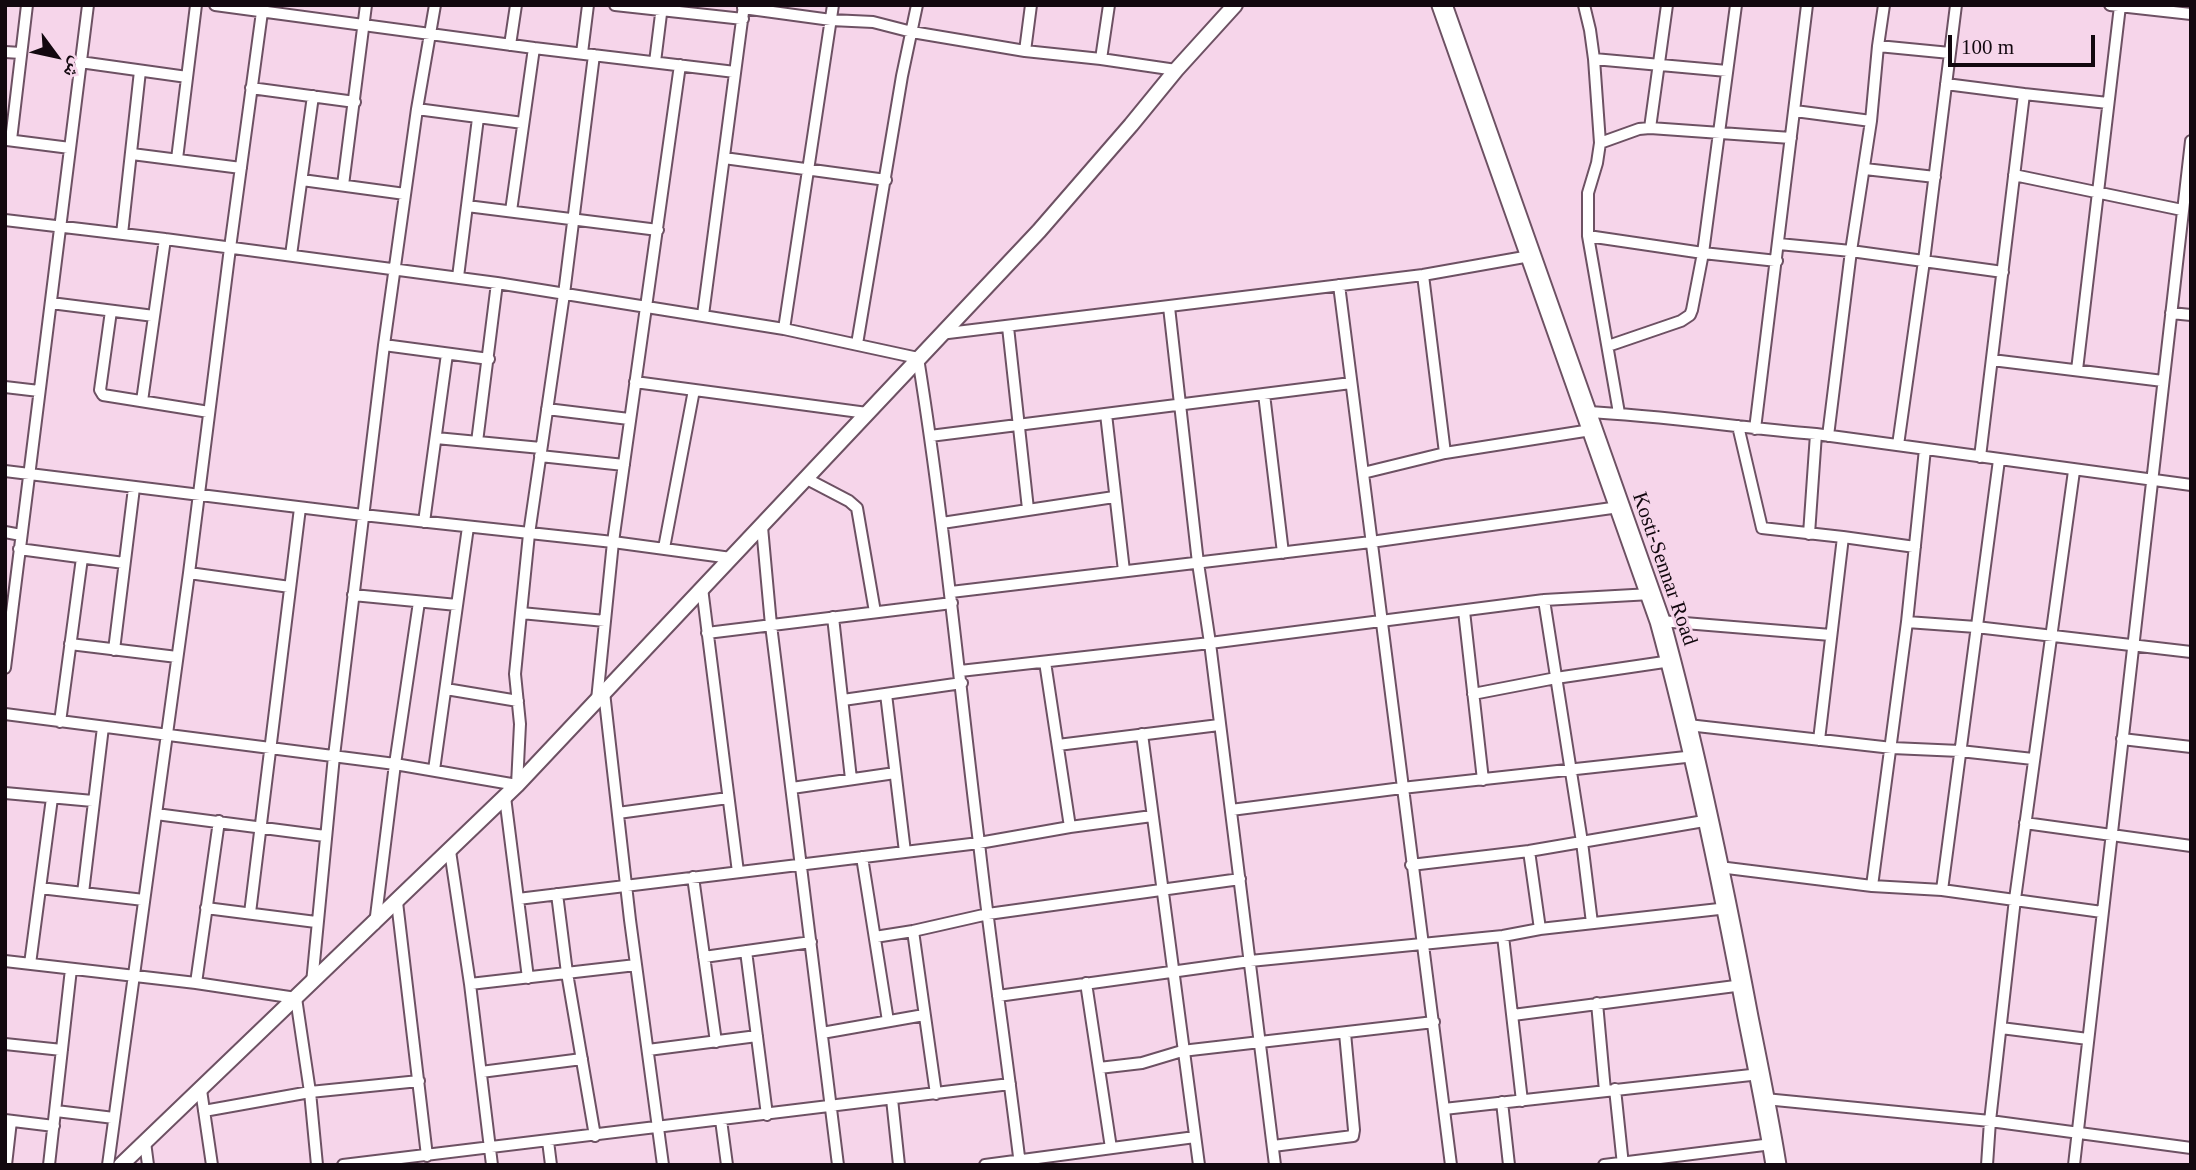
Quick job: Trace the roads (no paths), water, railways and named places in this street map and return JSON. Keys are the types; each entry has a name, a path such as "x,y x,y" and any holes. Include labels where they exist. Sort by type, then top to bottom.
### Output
{"highway":[{"name":"Kosti-Sennar Road","path":"1442,5 1660,621 1710,820 1776,1165"}],"street":[{"path":"27,5 8,140 70,148"},
{"path":"5,668 88,5"},
{"path":"177,159 196,5"},
{"path":"215,5 735,72"},
{"path":"343,185 366,5"},
{"path":"312,983 334,756 384,345 435,5"},
{"path":"510,45 516,5"},
{"path":"582,53 589,5"},
{"path":"615,5 743,11 873,22 912,33 1025,51 1176,70"},
{"path":"784,329 833,5"},
{"path":"857,344 902,76 917,5"},
{"path":"1025,51 1031,5"},
{"path":"1101,59 1109,5"},
{"path":"1584,5 1594,60 1600,144 1588,193 1588,236 1619,413"},
{"path":"1650,128 1667,5"},
{"path":"1608,346 1686,319 1692,310 1703,253 1736,5"},
{"path":"1755,429 1807,5"},
{"path":"1828,436 1851,251 1865,169 1884,5"},
{"path":"1898,445 1956,5"},
{"path":"121,1165 517,785 1038,231 1230,6"},
{"path":"2077,370 2108,103 2115,6 2144,7 2191,15"},
{"path":"655,62 662,8"},
{"path":"703,315 743,11"},
{"path":"107,1165 189,573 262,12"},
{"path":"1878,46 1950,53"},
{"path":"511,211 534,48"},
{"path":"5,52 21,53"},
{"path":"517,785 520,724 514,674 529,534 564,295 594,55"},
{"path":"1594,60 1727,71"},
{"path":"80,62 187,77"},
{"path":"663,1165 601,696 613,542 680,65"},
{"path":"122,234 140,71"},
{"path":"1946,84 2108,103"},
{"path":"251,88 355,103"},
{"path":"1980,457 2024,94"},
{"path":"291,255 313,96"},
{"path":"418,109 523,123"},
{"path":"1795,111 1871,121"},
{"path":"458,277 478,118"},
{"path":"1600,144 1639,129 1650,128 1791,138"},
{"path":"2074,1165 2182,210 2188,187 2191,141"},
{"path":"132,154 241,168"},
{"path":"724,158 886,180"},
{"path":"1865,169 1935,177"},
{"path":"2014,175 2182,210"},
{"path":"302,180 405,194"},
{"path":"467,206 658,230"},
{"path":"5,220 458,277 784,329 918,358"},
{"path":"1588,236 1777,261"},
{"path":"142,401 165,239"},
{"path":"1779,244 2003,272"},
{"path":"940,334 1423,275 1530,256"},
{"path":"1423,275 1446,453"},
{"path":"477,442 497,283"},
{"path":"1339,285 1451,1165"},
{"path":"51,303 154,316"},
{"path":"1169,307 1198,563 1275,1165"},
{"path":"111,311 101,393 209,412"},
{"path":"2171,313 2191,315"},
{"path":"1008,327 1028,509"},
{"path":"384,345 489,359"},
{"path":"424,522 447,354"},
{"path":"918,358 942,523 1020,1162"},
{"path":"1992,360 2163,381"},
{"path":"635,382 867,413"},
{"path":"930,436 1351,383"},
{"path":"5,387 40,391"},
{"path":"664,548 695,390"},
{"path":"1264,394 1283,552"},
{"path":"547,409 629,419"},
{"path":"1363,472 1619,413 1828,436 2191,485"},
{"path":"1106,415 1124,571"},
{"path":"1738,426 1760,526 1764,530 1915,547"},
{"path":"1809,534 1816,435"},
{"path":"436,438 624,465"},
{"path":"1872,886 1892,748 1925,449"},
{"path":"1941,890 1999,460"},
{"path":"5,471 731,558"},
{"path":"1987,1165 2015,900 2074,471"},
{"path":"807,479 858,508 875,612"},
{"path":"114,650 134,488"},
{"path":"942,523 1114,497"},
{"path":"707,633 875,612 951,597 1124,571 1371,542 1619,507"},
{"path":"250,913 300,508"},
{"path":"434,770 468,527"},
{"path":"762,527 838,1165"},
{"path":"5,532 21,535"},
{"path":"1819,740 1843,537"},
{"path":"19,549 124,563"},
{"path":"60,722 82,558"},
{"path":"189,573 290,587"},
{"path":"702,588 738,872"},
{"path":"960,671 1210,643 1544,600 1651,594"},
{"path":"354,595 457,605"},
{"path":"1544,600 1592,923"},
{"path":"374,924 419,601"},
{"path":"1464,611 1483,780"},
{"path":"521,613 605,621"},
{"path":"833,617 851,779"},
{"path":"1660,621 1830,635"},
{"path":"1907,622 1976,627 2191,652"},
{"path":"71,644 177,657"},
{"path":"1473,694 1556,678 1671,661"},
{"path":"1045,662 1070,827"},
{"path":"843,701 962,683"},
{"path":"446,690 518,701"},
{"path":"886,694 905,852"},
{"path":"5,713 395,764 517,785"},
{"path":"1058,745 1219,725"},
{"path":"1688,725 1892,748 1960,751 2033,759"},
{"path":"83,893 103,727"},
{"path":"1142,734 1199,1165"},
{"path":"2122,739 2191,747"},
{"path":"1231,810 1695,756"},
{"path":"792,788 895,773"},
{"path":"5,793 93,801"},
{"path":"505,797 528,978"},
{"path":"30,964 52,798"},
{"path":"618,813 728,798"},
{"path":"156,814 326,836"},
{"path":"518,899 979,843 1152,816"},
{"path":"1412,865 1529,851 1710,820"},
{"path":"196,983 219,821"},
{"path":"2025,823 2191,846"},
{"path":"450,850 470,984 492,1165"},
{"path":"1529,851 1540,929"},
{"path":"862,857 888,1021"},
{"path":"1719,867 1872,886 1941,890 2102,912"},
{"path":"693,877 716,1042"},
{"path":"875,937 988,914 1240,878"},
{"path":"40,888 144,900"},
{"path":"556,894 595,1136"},
{"path":"397,902 428,1156"},
{"path":"206,908 316,922"},
{"path":"998,996 1250,961 1503,936 1540,929 1728,908"},
{"path":"914,931 936,1094"},
{"path":"1503,936 1522,1101"},
{"path":"704,957 811,942"},
{"path":"746,951 767,1115"},
{"path":"5,961 134,975 296,998"},
{"path":"470,984 636,965"},
{"path":"49,1165 71,969"},
{"path":"1086,983 1111,1147"},
{"path":"1513,1015 1743,985"},
{"path":"296,998 310,1092 317,1165"},
{"path":"1597,1003 1623,1164"},
{"path":"822,1033 924,1015"},
{"path":"1099,1068 1142,1063 1182,1051 1434,1022"},
{"path":"2001,1028 2088,1039"},
{"path":"1273,1146 1353,1136 1345,1033"},
{"path":"648,1050 757,1037"},
{"path":"5,1044 62,1050"},
{"path":"481,1072 582,1059"},
{"path":"1444,1109 1760,1074"},
{"path":"204,1111 310,1092 419,1082"},
{"path":"343,1165 383,1163 1010,1084"},
{"path":"201,1090 212,1165"},
{"path":"892,1099 899,1165"},
{"path":"1765,1100 1990,1121 2191,1148"},
{"path":"1502,1102 1509,1165"},
{"path":"55,1111 114,1118"},
{"path":"721,1120 727,1165"},
{"path":"6,1165 8,1121 54,1126"},
{"path":"985,1165 1195,1137"},
{"path":"548,1141 551,1165"},
{"path":"145,1142 148,1165"},
{"path":"1605,1165 1772,1144"}]}
